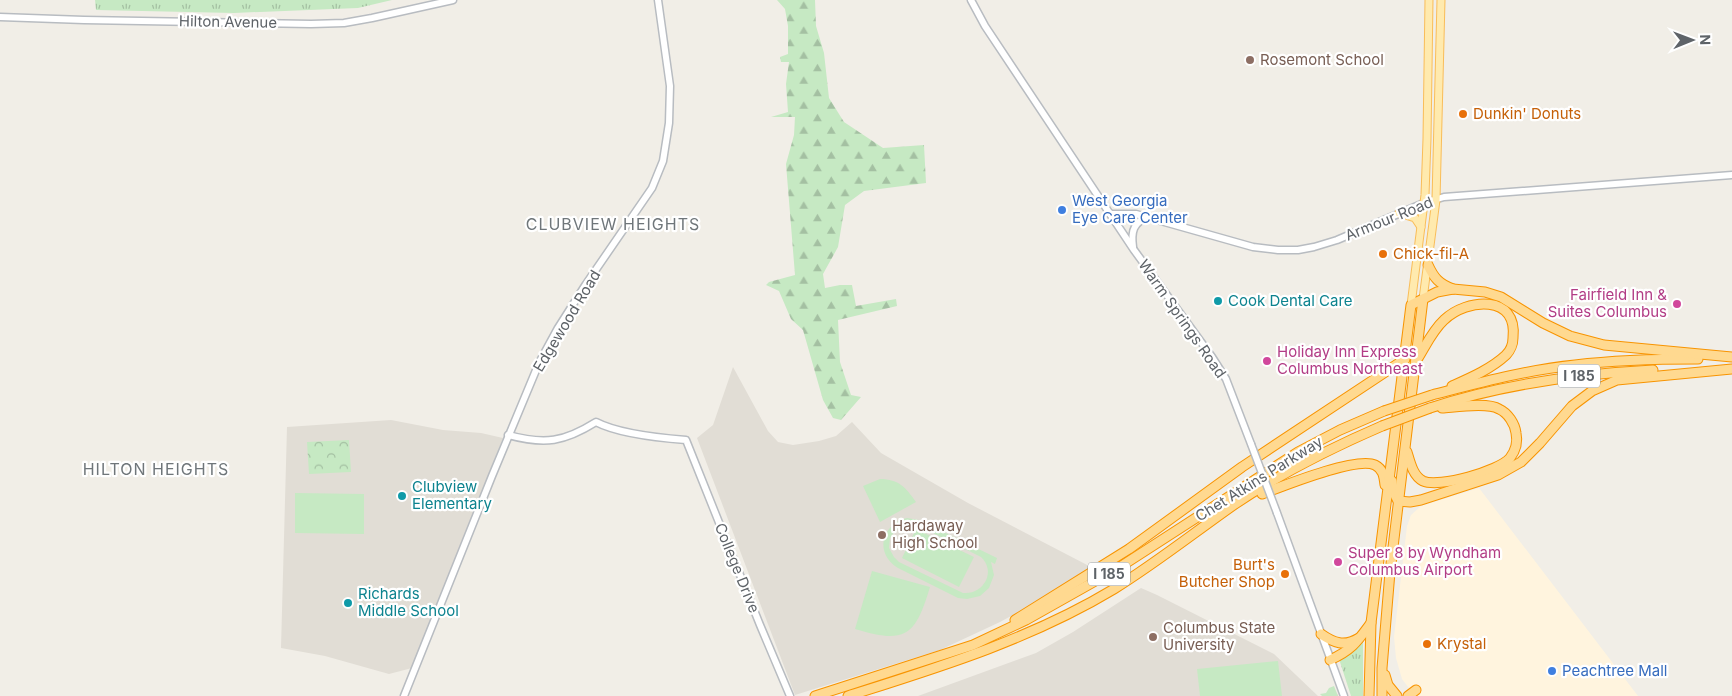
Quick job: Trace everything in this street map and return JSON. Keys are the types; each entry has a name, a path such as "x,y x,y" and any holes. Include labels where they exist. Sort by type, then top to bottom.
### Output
{"highway":[{"path":"1428,265 1436,280 1442,286 1485,292 1501,297 1543,323 1570,336 1604,345 1732,358"},
{"path":"1369,696 1371,623 1411,305 1438,292 1453,289"},
{"path":"1382,696 1383,656 1398,501 1423,299"},
{"path":"1416,363 1435,329 1457,310 1483,304 1495,305 1505,310 1511,319 1514,330 1513,343 1507,355 1472,376 1432,395"},
{"path":"937,657 1015,620 1129,549 1242,467 1405,358"},
{"name":"Chet Atkins Parkway","path":"815,696 973,645 1026,620 1120,566 1298,452 1340,430 1384,411 1432,395 1508,376 1574,365 1631,359 1732,358"},
{"path":"1398,501 1410,502 1421,500 1498,475 1521,462 1572,406 1592,391 1617,380 1732,368"},
{"name":"Chet Atkins Parkway","path":"848,696 948,664 1056,622 1134,576 1236,504 1307,462 1382,426 1430,408 1482,393 1553,379 1614,372 1732,368"},
{"path":"1406,448 1416,476 1423,481 1432,483 1452,481 1496,467 1509,459 1515,450 1517,440 1516,427 1499,408 1486,406 1430,408"},
{"path":"1236,504 1300,480 1366,462 1376,465 1383,471 1387,494"},
{"path":"1390,468 1392,489 1398,501"},
{"path":"1330,660 1354,646 1371,623"},
{"path":"1321,634 1333,642 1341,644 1351,643 1361,637"},
{"path":"1383,656 1388,685 1397,696"},
{"path":"1408,696 1416,690"}],"main road":[{"path":"1411,305 1424,203 1429,0"},
{"path":"1423,299 1436,200 1441,0"},
{"path":"1399,213 1415,218 1421,226"}],"street":[{"name":"Hilton Avenue","path":"0,17 311,24 344,23 454,0"},
{"name":"Edgewood Road","path":"404,696 508,435 539,363 558,328 586,284 652,188 663,161 669,123 670,86 658,0"},
{"name":"Warm Springs Road","path":"971,0 985,26 1134,250 1226,379 1252,444 1344,696"},
{"name":"Armour Road","path":"1110,214 1136,214 1253,247 1298,250 1314,248 1424,203 1454,196 1732,175"},
{"path":"1134,250 1132,236 1134,228 1142,219 1148,218"},
{"name":"College Drive","path":"508,435 533,441 561,439 579,433 596,422 608,428 668,439 686,440 790,696"}],"shaded area":[{"name":"Hardaway High School","path":"733,367 768,431 778,442 793,445 819,441 836,436 852,422 881,453 968,503 1091,567 1037,602 1000,622 940,650 795,695 697,438 713,425"},
{"path":"391,420 443,430 481,433 503,438 412,668 389,674 325,656 281,648 287,427"},
{"name":"Peachtree Mall","path":"1479,488 1638,696 1415,696 1402,679 1396,658 1394,637 1407,526 1411,515 1421,506"},
{"name":"Columbus State University","path":"1141,588 1274,654 1318,696 918,696 1036,653 1073,632"}],"green space":[{"path":"95,0 392,0 358,8 234,13 96,10"},
{"path":"777,0 815,0 816,26 824,53 829,98 844,122 883,148 924,145 926,183 864,191 845,205 838,247 823,274 825,288 852,285 856,306 896,299 897,306 838,320 840,362 851,395 861,397 841,420 833,418 823,400 803,330 791,319 779,291 766,285 769,282 795,275 786,164 794,135 795,117 771,117 788,112 786,84 789,62 781,62 780,57 788,54 788,26 785,9"},
{"path":"349,440 351,472 309,474 307,442"},
{"path":"880,479 887,479 901,485 916,502 880,522 863,486"},
{"path":"295,493 364,494 364,534 295,533"},
{"path":"907,518 919,520 997,558 995,564 991,562 994,575 989,588 980,596 967,599 958,598 898,568 886,555 884,540 886,533 898,522","holes":["907,524 919,526 981,557 988,569 988,576 982,586 970,593 963,593 899,562 889,548 890,538 896,529"]},
{"path":"916,529 974,557 959,587 902,558"},
{"path":"872,571 930,587 919,617 906,632 886,636 855,629"},
{"path":"1363,641 1363,696 1351,696 1339,659"},
{"path":"1278,661 1282,696 1200,696 1197,669"},
{"path":"1334,686 1338,696 1322,696 1320,694 1326,693 1329,688"}],"place":[{"name":"Rosemont School","path":"1250,60"},
{"name":"Dunkin' Donuts","path":"1463,114"},
{"name":"West Georgia Eye Care Center","path":"1062,210"},
{"name":"Chick-fil-A","path":"1383,254"},
{"name":"Cook Dental Care","path":"1218,301"},
{"name":"Fairfield Inn & Suites Columbus","path":"1677,304"},
{"name":"Holiday Inn Express Columbus Northeast","path":"1267,361"},
{"name":"Clubview Elementary","path":"402,496"},
{"name":"Hardaway High School","path":"882,535"},
{"name":"Super 8 by Wyndham Columbus Airport","path":"1338,562"},
{"name":"Burt's Butcher Shop","path":"1285,574"},
{"name":"Richards Middle School","path":"348,603"},
{"name":"Columbus State University","path":"1153,637"},
{"name":"Krystal","path":"1427,644"},
{"name":"Peachtree Mall","path":"1552,671"}],"district":[{"name":"CLUBVIEW HEIGHTS","path":"613,224"},
{"name":"HILTON HEIGHTS","path":"156,469"}]}
